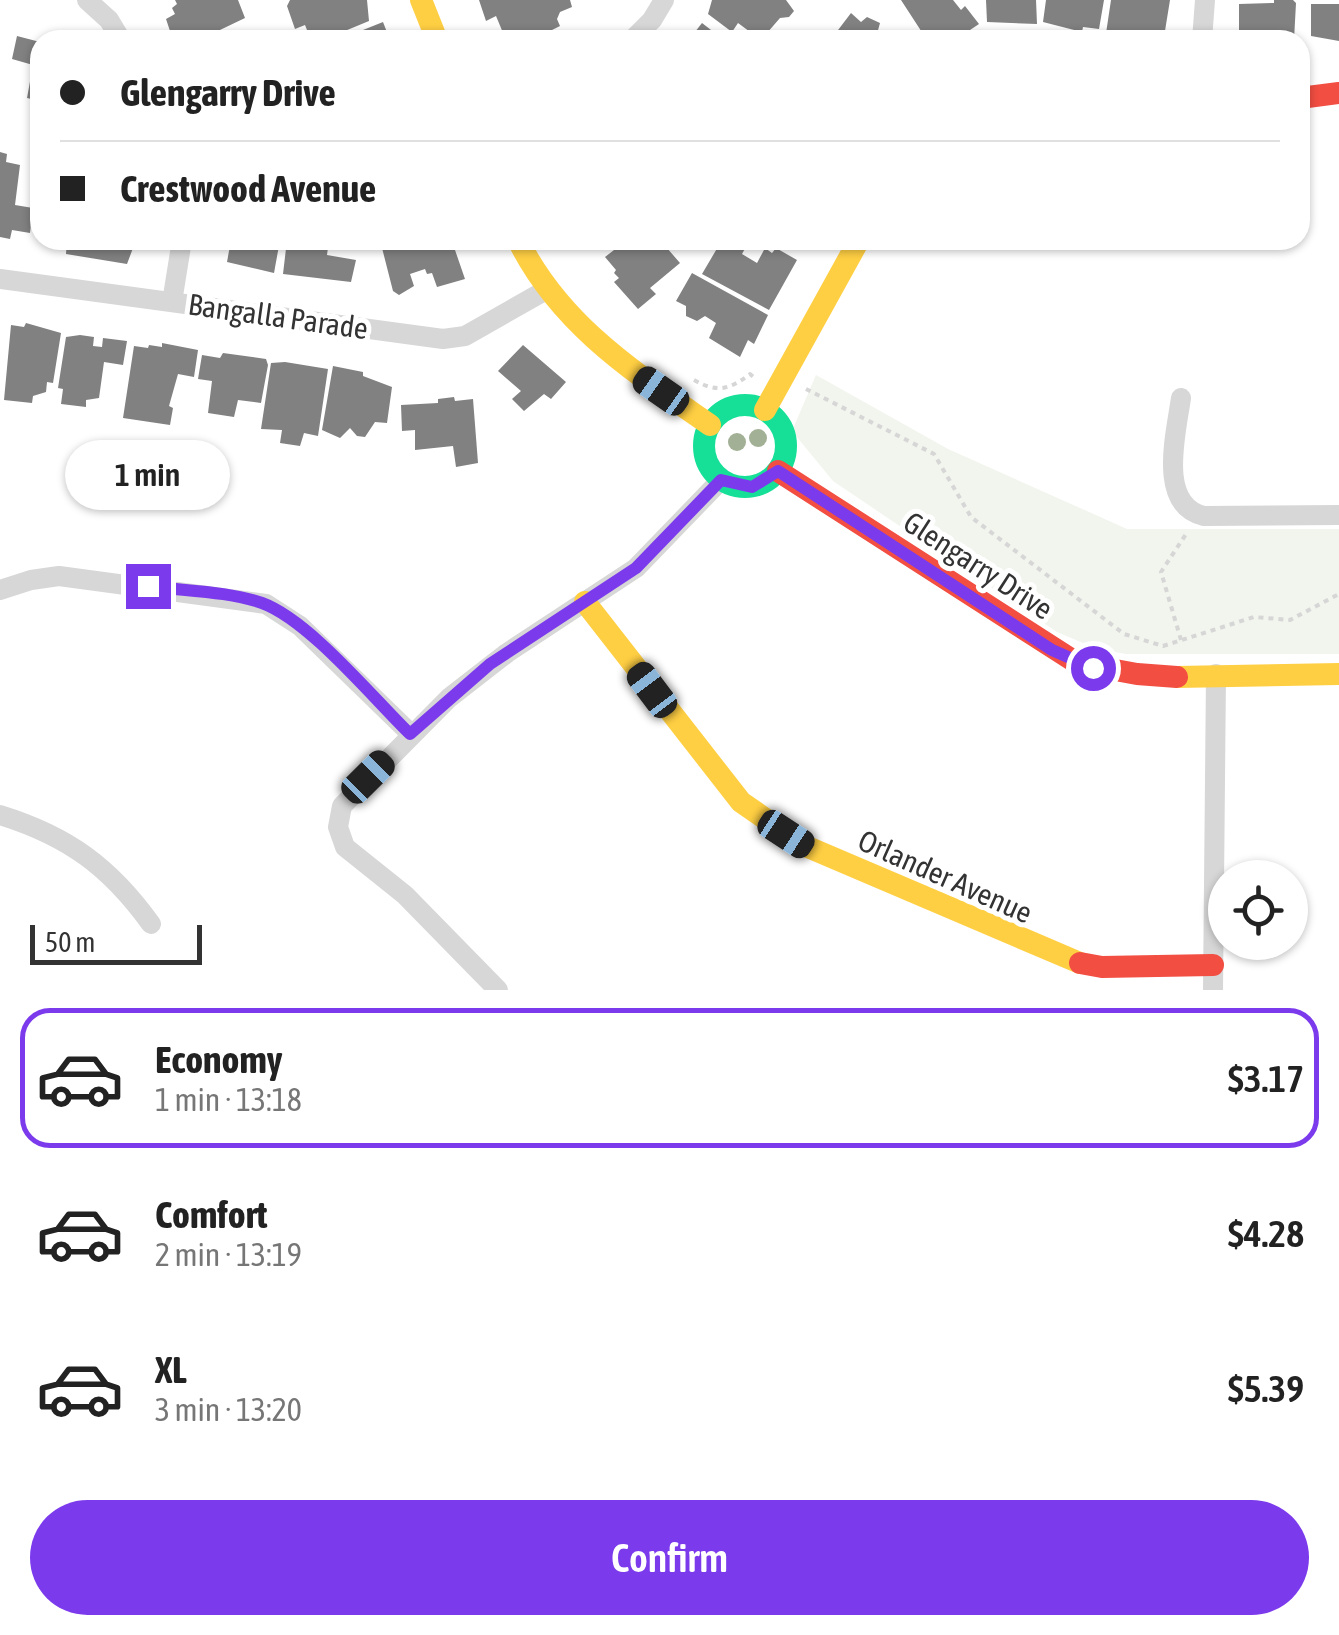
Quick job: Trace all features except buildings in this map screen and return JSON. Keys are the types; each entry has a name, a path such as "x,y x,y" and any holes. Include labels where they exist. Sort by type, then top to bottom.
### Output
{"street":[{"path":"87,0 115,30"},
{"path":"421,0 433,30"},
{"path":"642,30 664,0"},
{"path":"1203,30 1206,0"},
{"path":"1310,96 1339,92"},
{"path":"172,302 180,250"},
{"path":"524,250 546,290 574,324 609,354 710,425"},
{"path":"769,402 853,250"},
{"name":"Bangalla Parade","path":"0,280 443,338 465,336 546,290"},
{"path":"1181,398 1175,490 1180,502 1198,515 1339,516"},
{"path":"769,402 786,438 778,471 752,487 721,480 712,472 704,448 710,425 735,406 769,402"},
{"name":"Glengarry Drive","path":"778,471 1078,664 1126,674 1339,674"},
{"path":"498,990 405,895 342,842 338,813 347,798 410,734 490,664 636,568 721,480"},
{"path":"0,590 60,576 266,604 300,626 410,734"},
{"name":"Orlander Avenue","path":"585,602 719,778 742,802 803,845 1072,962 1102,966 1213,965"},
{"path":"1213,990 1216,674"},
{"path":"0,815 47,833 94,861 130,894 151,924"}],"path":[{"path":"680,372 710,390 731,389 750,374 769,402"},
{"path":"802,396 808,386 934,454 972,518 1124,634 1163,646 1254,617 1290,620 1339,594"},
{"path":"1182,640 1162,572 1198,515"}],"shaded area":[{"path":"816,375 948,449 1127,529 1339,529 1339,654 1126,654 1095,648 1057,632 833,481 792,431"}],"traffic: fast":[{"path":"745,405 761,408 774,417 783,430 786,446 783,462 774,475 761,484 745,487 729,484 716,475 707,462 704,446 707,430 716,417 729,408 745,405"}],"traffic: slow":[{"path":"421,0 433,30"},
{"path":"524,250 577,322 627,366 710,425"},
{"path":"765,410 853,250"},
{"path":"585,602 741,802 803,845 1080,963"},
{"path":"1177,677 1339,674"}],"traffic: jam":[{"path":"1310,97 1339,93"},
{"path":"778,471 1077,663 1177,677"},
{"path":"1080,963 1102,967 1213,965"}],"route":[{"path":"148,586 254,600 278,610 300,626 410,734 490,664 636,568 721,480 741,488 752,487 778,471 1052,650 1093,668"}]}
